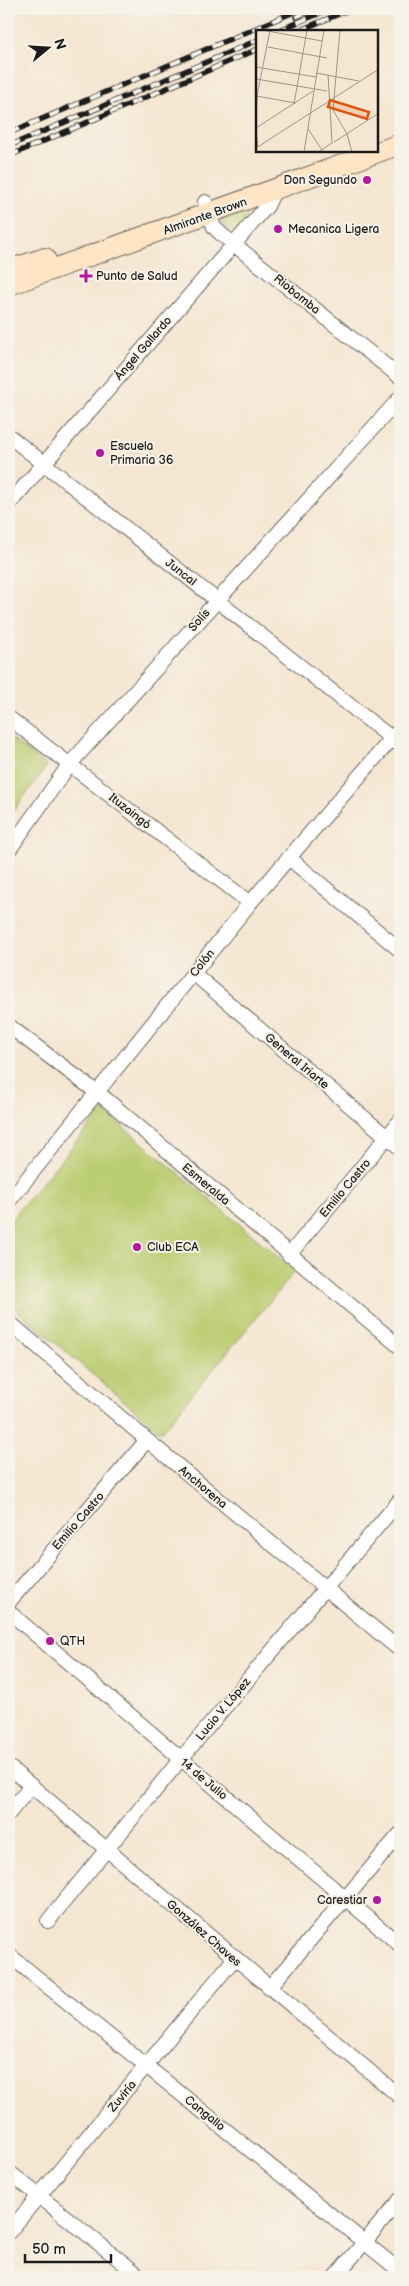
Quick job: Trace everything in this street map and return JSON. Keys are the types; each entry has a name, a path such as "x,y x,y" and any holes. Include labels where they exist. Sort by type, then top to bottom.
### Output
{"main road":[{"path":"379,138 400,130"},
{"name":"Almirante Brown","path":"379,152 400,144"},
{"name":"Almirante Brown","path":"9,285 207,208 342,152"},
{"name":"Almirante Brown","path":"9,270 207,208 274,191 379,152"}],"street":[{"name":"Ángel Gallardo","path":"9,504 42,463 267,206 274,191"},
{"name":"Riobamba","path":"207,208 214,227 400,377"},
{"name":"Solís","path":"9,850 69,764 400,398"},
{"name":"Juncal","path":"9,436 216,601 397,737"},
{"name":"Ituzaingó","path":"9,718 250,904"},
{"name":"Colón","path":"9,1201 250,904 397,737"},
{"path":"289,858 400,950"},
{"name":"General Iriarte","path":"194,973 400,1148"},
{"name":"Esmeralda","path":"9,1026 97,1093 400,1347"},
{"name":"Emilio Castro","path":"289,1254 400,1121"},
{"name":"Anchorena","path":"9,1322 147,1440 400,1650"},
{"name":"Emilio Castro","path":"9,1602 147,1440"},
{"name":"Lucio V. López","path":"48,1921 180,1760 400,1500"},
{"name":"14 de Julio","path":"9,1612 180,1760 400,1945"},
{"name":"González Chaves","path":"9,1767 234,1959 400,2097"},
{"path":"9,1813 32,1786"},
{"path":"269,1988 346,1900 400,1834"},
{"name":"Cangallo","path":"9,1955 400,2271"},
{"name":"Zuviría","path":"9,2232 148,2066 234,1959"},
{"path":"9,2172 141,2277"},
{"path":"335,2277 400,2200"}],"green space":[{"path":"251,208 238,230 234,232 227,229 220,221"},
{"path":"9,737 47,766 9,817"},
{"name":"Club ECA","path":"103,1110 295,1271 161,1432 9,1304 9,1222"}],"railway":[{"path":"9,133 301,9"},
{"path":"296,17 314,9"},
{"path":"279,30 330,9"},
{"path":"300,30 351,9"},
{"path":"9,146 256,41"},
{"path":"9,156 256,50"}],"place":[{"name":"Don Segundo","path":"367,180"},
{"name":"Mecanica Ligera","path":"278,229"},
{"name":"Punto de Salud","path":"86,276"},
{"name":"Escuela Primaria 36","path":"100,453"},
{"name":"Club ECA","path":"137,1247"},
{"name":"QTH","path":"50,1641"},
{"name":"Carestiar","path":"377,1900"}]}
